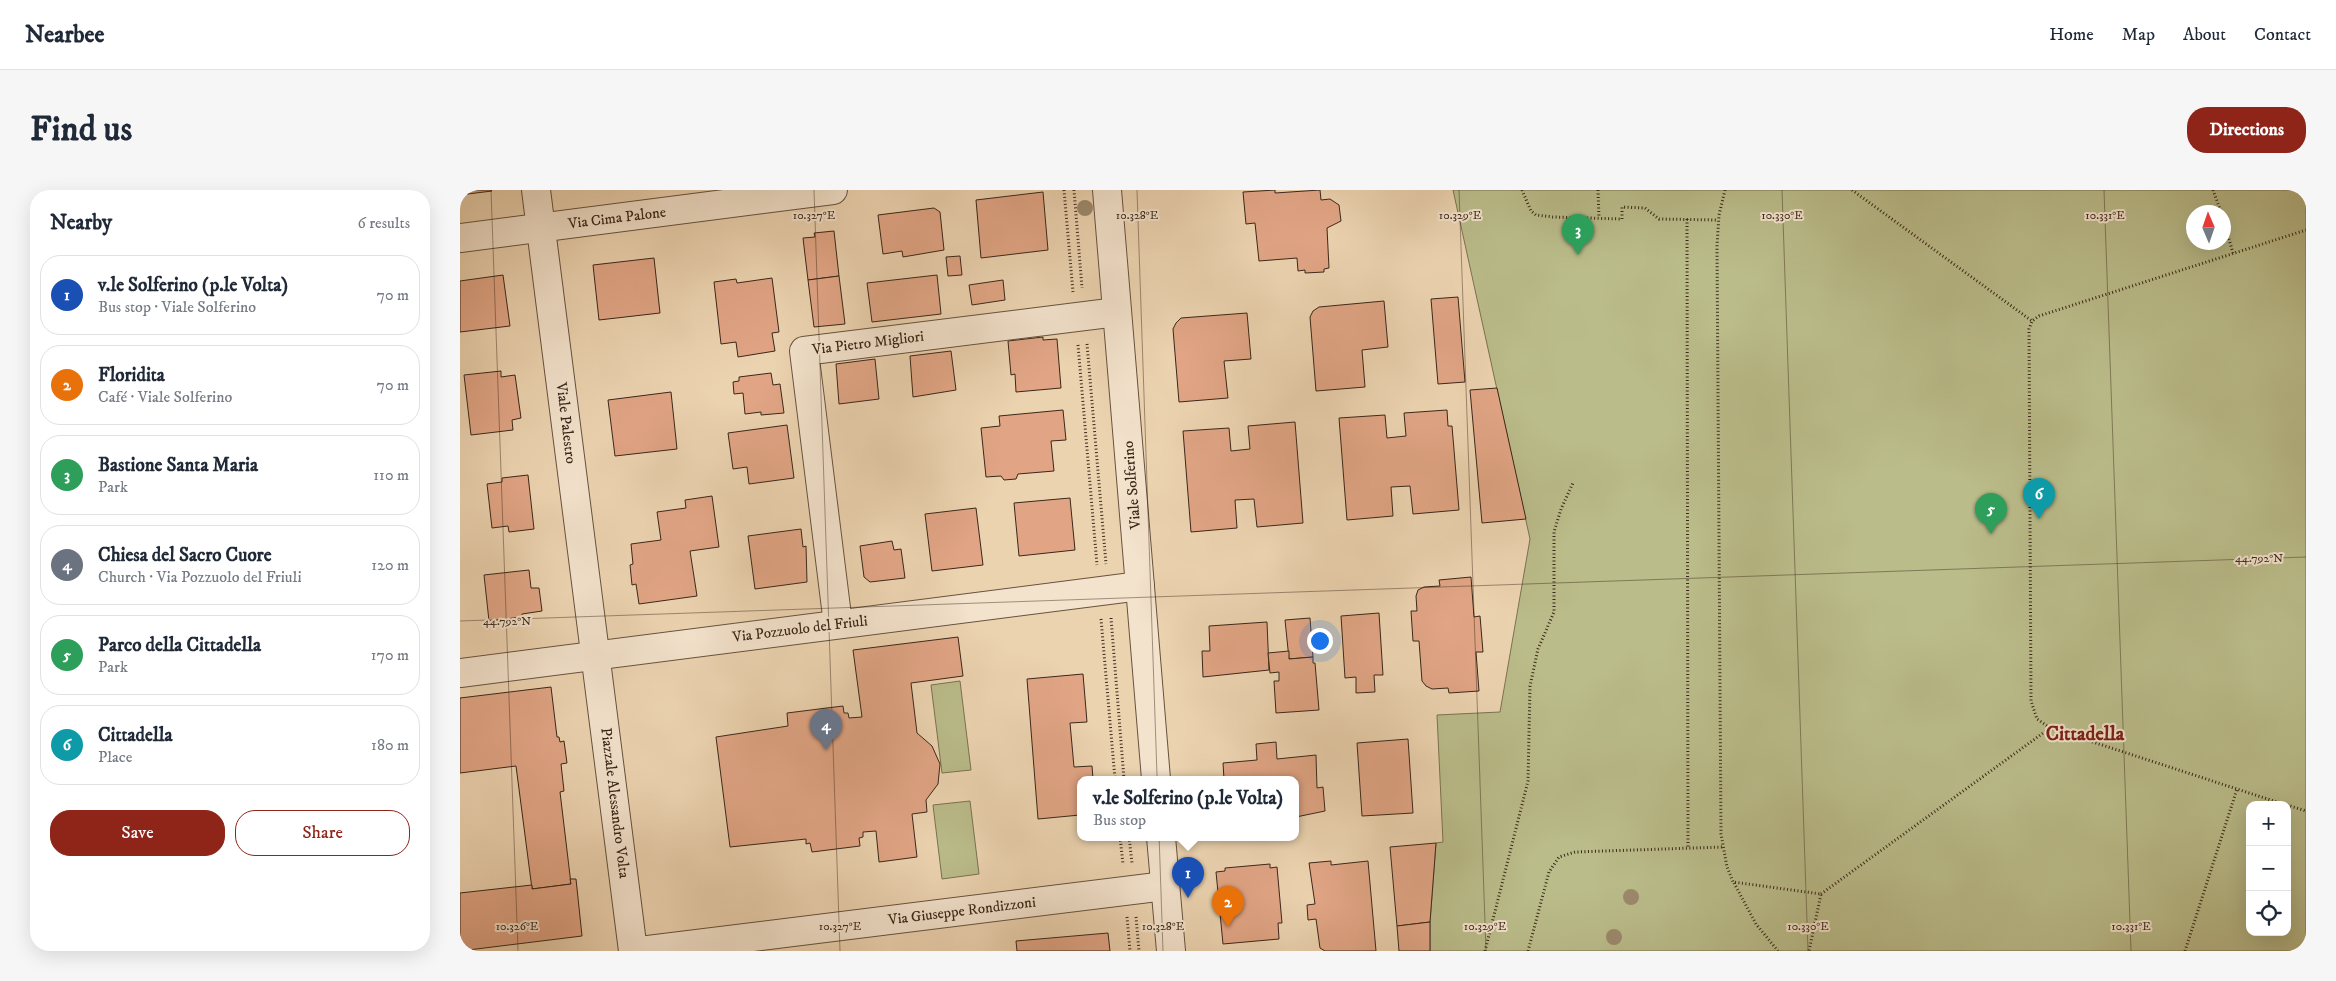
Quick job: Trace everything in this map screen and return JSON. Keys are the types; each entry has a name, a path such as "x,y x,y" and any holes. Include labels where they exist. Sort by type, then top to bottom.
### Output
{"street":[{"name":"Viale Palestro","path":"536,190 596,656"},
{"name":"Via Cima Palone","path":"460,238 833,190"},
{"name":"Viale Solferino","path":"1107,190 1156,776"},
{"name":"Via Pietro Migliori","path":"838,624 804,350 1117,312"},
{"name":"Via Pozzuolo del Friuli","path":"460,673 1140,586"},
{"name":"Piazzale Alessandro Volta","path":"596,656 633,951"},
{"path":"1161,841 1171,951"},
{"name":"Via Giuseppe Rondizzoni","path":"640,951 1165,886"}],"path":[{"path":"1064,190 1080,316 1104,591 1115,776"},
{"path":"1074,190 1080,316 1104,591 1124,776"},
{"path":"1522,190 1528,206 1536,215 1622,219 1622,207 1645,208 1659,219 1718,220"},
{"path":"1598,190 1599,218"},
{"path":"1725,190 1718,220 1717,246 1720,749 1723,847 1733,882 1756,924 1778,951"},
{"path":"1852,190 2032,321"},
{"path":"2213,190 2218,205"},
{"path":"1687,219 1688,848"},
{"path":"2274,801 2050,728 2036,719 2031,702 2029,329 2032,321 2039,316 2306,230"},
{"path":"2231,244 2234,253"},
{"path":"1484,951 1529,775 1529,700 1531,679 1538,649 1554,612 1554,532 1561,508 1573,483"},
{"path":"1809,951 1821,894 2050,728"},
{"path":"2185,951 2237,789"},
{"path":"2291,806 2306,811"},
{"path":"1528,951 1549,872 1559,857 1575,852 1723,847"},
{"path":"1733,882 1821,894"}],"green space":[{"path":"1453,190 2306,190 2306,951 1430,951 1430,922 1436,843 1443,842 1437,715 1500,712 1530,539"},
{"path":"960,681 971,770 942,773 931,685"},
{"path":"970,801 979,874 942,879 933,805"}],"building":[{"path":"460,190 491,190 492,191 460,195"},
{"path":"1275,190 1275,193 1320,190 1321,200 1330,199 1339,205 1341,221 1327,228 1329,268 1324,269 1324,272 1305,273 1305,270 1298,271 1297,258 1259,261 1255,223 1246,224 1243,192"},
{"path":"1043,192 1048,250 981,258 976,200"},
{"path":"934,208 940,212 944,250 903,257 902,251 883,254 878,215"},
{"path":"834,231 839,276 808,280 803,238 815,237 814,233"},
{"path":"960,256 962,275 948,276 946,257"},
{"path":"654,258 660,313 599,320 593,265"},
{"path":"503,275 510,326 460,332 460,281"},
{"path":"937,275 941,314 872,322 867,283"},
{"path":"839,276 845,324 814,327 808,280"},
{"path":"772,278 779,332 772,333 775,351 738,357 736,342 721,344 714,282 736,279 737,283"},
{"path":"1003,280 1005,300 972,305 969,285"},
{"path":"1458,297 1465,382 1438,384 1431,299"},
{"path":"1384,301 1388,347 1362,350 1365,387 1316,391 1310,317 1313,311 1319,307"},
{"path":"1247,313 1251,359 1224,361 1228,398 1179,402 1173,329 1176,323 1181,318"},
{"path":"1043,337 1043,340 1057,339 1061,388 1016,392 1015,374 1011,375 1008,341"},
{"path":"951,351 956,390 913,397 910,356"},
{"path":"875,359 879,399 839,404 836,364"},
{"path":"501,371 501,377 515,375 521,418 512,420 513,430 471,435 464,375"},
{"path":"771,373 773,385 780,384 784,413 761,415 761,412 745,414 743,393 734,394 733,382 739,381 739,377"},
{"path":"1497,388 1526,519 1482,523 1470,390"},
{"path":"671,392 677,449 615,456 608,400"},
{"path":"1063,410 1066,440 1051,441 1054,471 1018,474 1016,479 1004,480 1001,476 986,477 981,428 1000,426 999,416"},
{"path":"1447,410 1448,426 1452,426 1459,510 1413,514 1410,486 1391,487 1393,516 1347,520 1339,418 1385,415 1387,438 1406,436 1404,413"},
{"path":"1295,422 1303,523 1257,527 1254,499 1235,500 1237,528 1191,532 1183,431 1229,428 1231,451 1250,449 1248,426"},
{"path":"787,425 794,478 749,484 747,467 733,469 728,433"},
{"path":"528,475 534,529 509,532 508,526 492,528 487,484 502,482 502,478"},
{"path":"712,496 719,547 690,551 697,596 639,604 636,584 632,585 630,565 633,564 631,544 661,540 657,512 686,508 685,500"},
{"path":"1070,498 1075,550 1019,556 1014,503"},
{"path":"976,508 983,565 932,571 925,514"},
{"path":"801,529 803,547 806,546 807,582 755,589 748,536"},
{"path":"892,541 894,550 901,549 905,578 870,582 864,577 860,546"},
{"path":"529,570 531,588 539,588 542,611 522,614 522,617 489,621 484,575"},
{"path":"1471,577 1474,617 1480,616 1483,652 1476,652 1479,691 1449,693 1448,688 1432,689 1422,681 1419,641 1413,641 1411,611 1417,611 1416,596 1418,590 1424,587 1440,586 1439,580"},
{"path":"1379,613 1383,675 1374,675 1375,692 1356,693 1356,677 1345,678 1341,616"},
{"path":"1310,618 1313,657 1289,659 1285,620"},
{"path":"1267,622 1269,670 1203,677 1202,651 1210,651 1209,626"},
{"path":"958,637 963,676 911,683 917,733 932,746 940,764 938,784 926,800 927,812 912,814 917,857 879,862 876,831 863,832 863,837 859,838 860,846 812,852 810,843 806,844 806,839 730,847 716,737 788,726 787,713 843,706 844,713 848,713 849,718 862,717 853,650"},
{"path":"1289,651 1289,659 1313,657 1319,710 1276,713 1274,681 1279,681 1279,672 1270,673 1268,653"},
{"path":"1083,674 1087,722 1070,723 1074,767 1092,766 1093,776 1077,776 1077,815 1038,819 1027,679"},
{"path":"551,687 557,737 559,737 560,742 564,741 567,763 561,764 564,791 560,792 571,884 532,889 516,766 460,773 460,698"},
{"path":"1408,739 1413,813 1362,816 1357,743"},
{"path":"1276,742 1277,759 1316,755 1317,788 1323,787 1325,811 1299,816 1299,776 1224,776 1223,763 1257,760 1256,744"},
{"path":"1436,843 1430,922 1397,926 1390,847"},
{"path":"1331,861 1331,865 1368,861 1376,951 1325,951 1320,948 1316,919 1308,920 1307,905 1315,904 1309,863"},
{"path":"1270,864 1270,868 1277,867 1282,923 1278,923 1279,939 1223,944 1216,872 1225,871 1225,868"},
{"path":"570,879 576,879 582,936 460,951 460,893 532,885 532,889 571,884"},
{"path":"1430,922 1430,951 1399,951 1397,926"},
{"path":"1108,933 1110,951 1017,951 1016,941"}],"place":[{"name":"Bastione Santa Maria","path":"1578,255"},
{"name":"Cittadella","path":"2039,519"},
{"name":"Parco della Cittadella","path":"1991,534"},
{"name":"Chiesa del Sacro Cuore","path":"826,750"},
{"name":"v.le Solferino (p.le Volta)","path":"1188,898"},
{"name":"Floridita","path":"1228,927"}],"district":[{"name":"Cittadella","path":"2085,734"}]}
